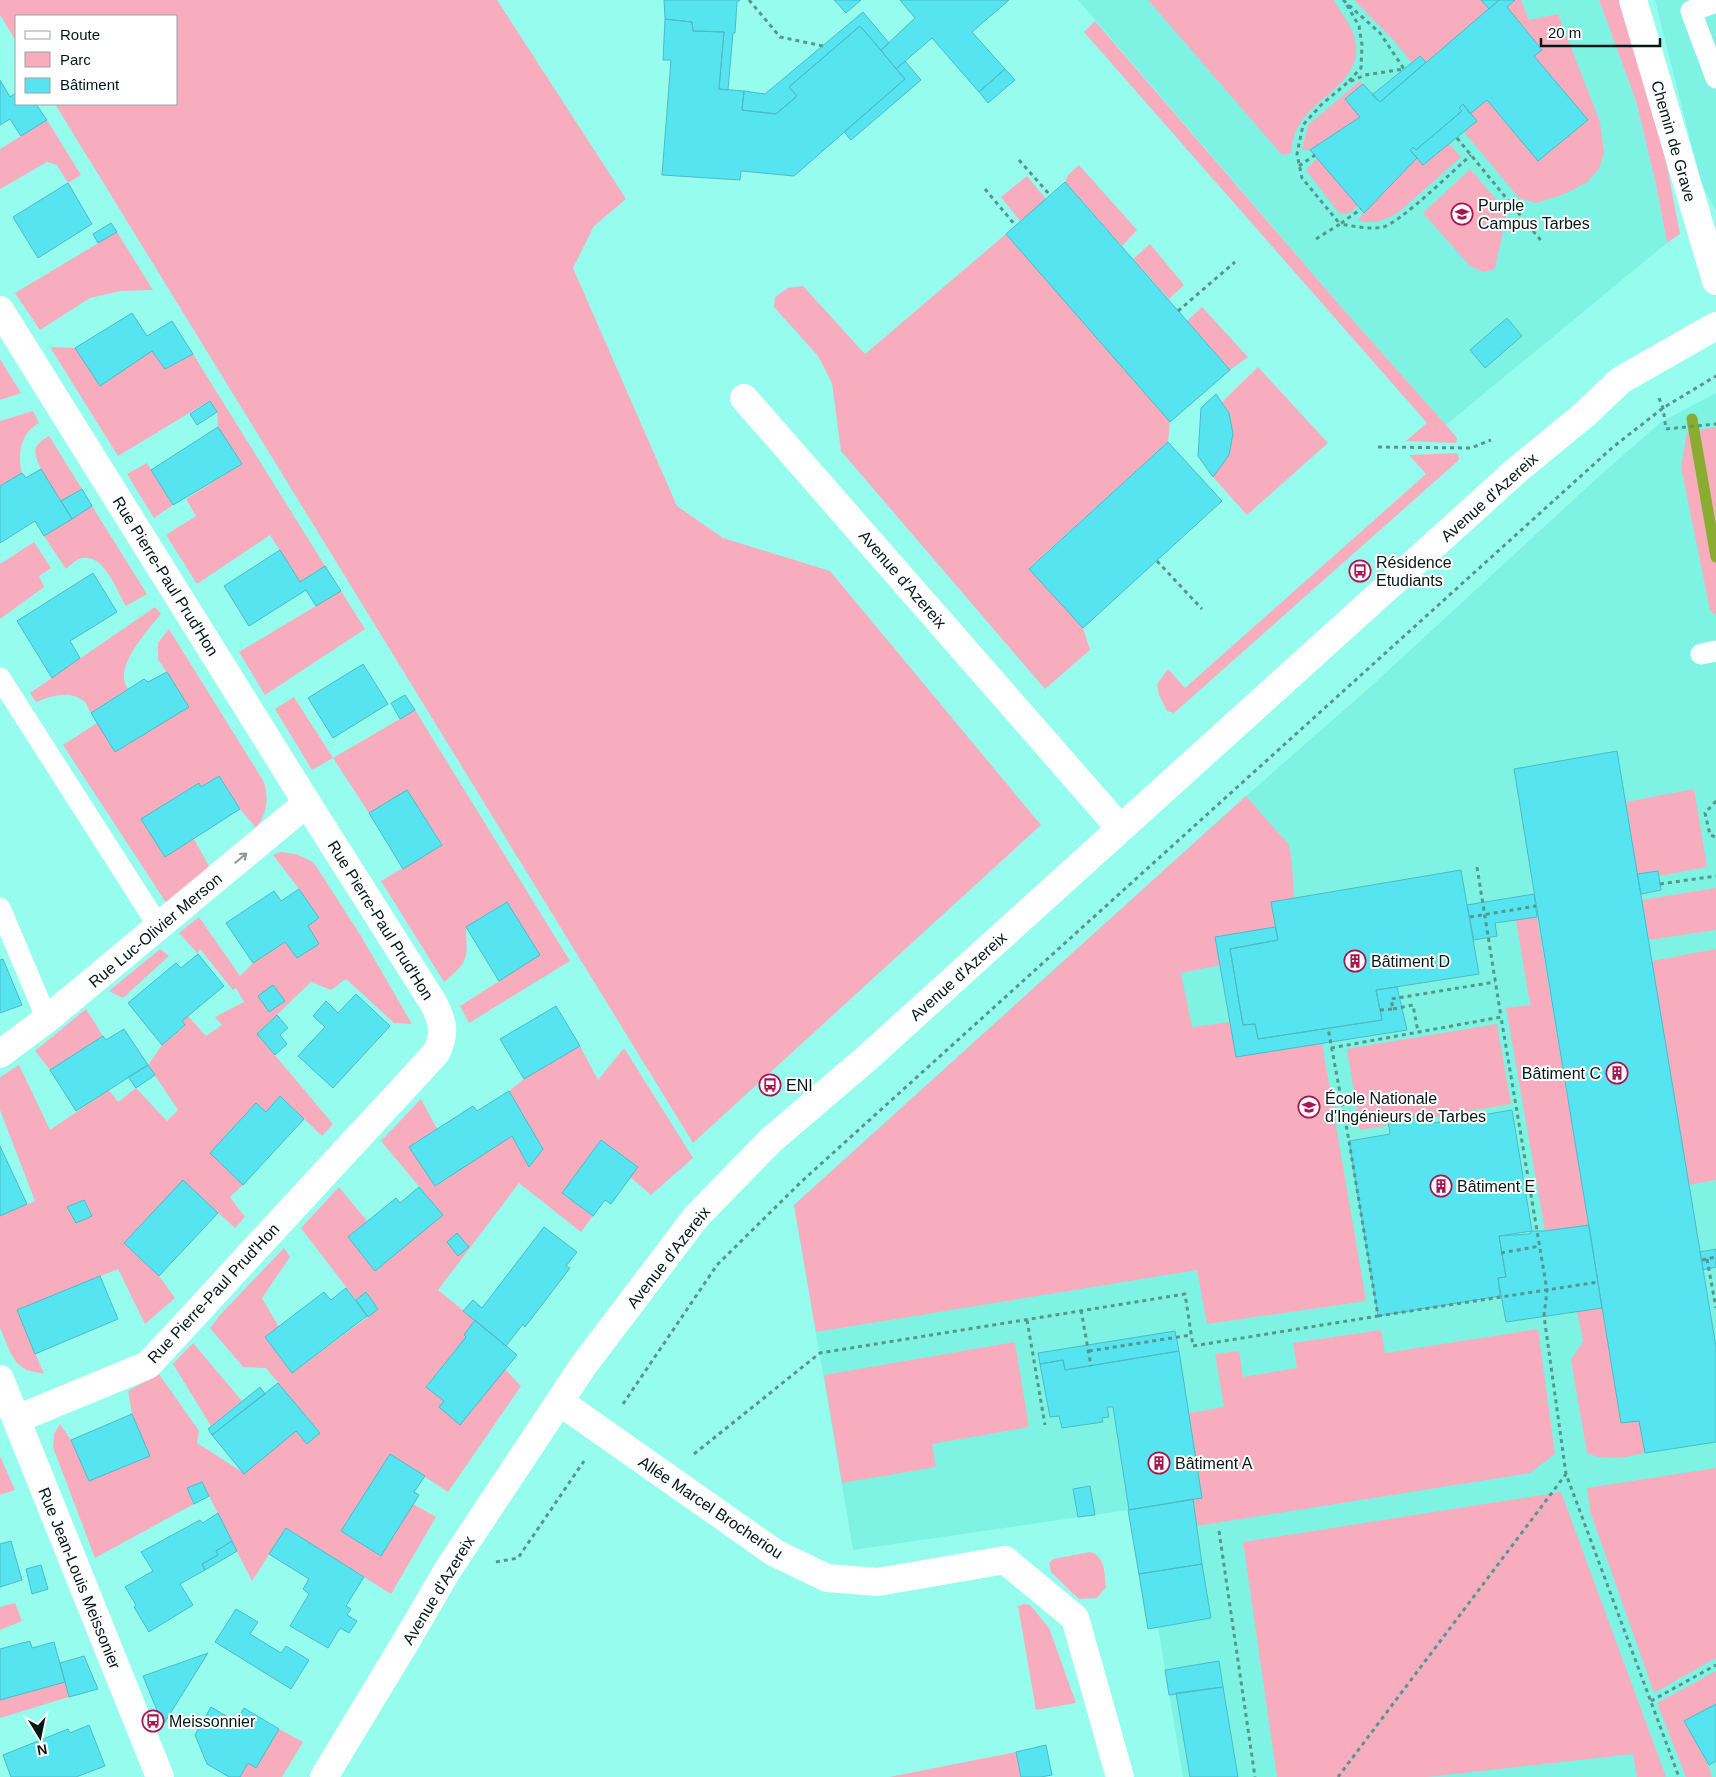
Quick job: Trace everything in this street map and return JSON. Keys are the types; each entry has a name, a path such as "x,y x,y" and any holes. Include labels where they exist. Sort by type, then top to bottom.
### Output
{"street":[{"name":"Chemin de Grave","path":"1632,0 1716,282"},
{"name":"Rue Pierre-Paul Prud'Hon","path":"0,310 434,1004 440,1016 443,1030 442,1042 436,1053 148,1365 17,1419"},
{"name":"Avenue d'Azereix","path":"324,1777 447,1571 583,1366 696,1217 771,1140 867,1058 1517,470 1584,415 1621,380 1716,326"},
{"name":"Avenue d'Azereix","path":"744,398 1120,828"},
{"name":"Rue Luc-Olivier Merson","path":"0,1054 47,1019 307,803"},
{"name":"Rue Jean-Louis Meissonier","path":"0,1379 160,1777"},
{"name":"Allée Marcel Brocheriou","path":"560,1402 775,1553 827,1578 878,1582 1005,1560 1074,1618 1120,1777"}],"lane":[{"path":"1716,2 1689,5 1716,78"},
{"path":"0,678 159,927"},
{"path":"0,908 47,1019"}],"path":[{"path":"749,0 780,37 823,46"},
{"path":"1344,1 1380,33 1404,69 1365,75 1347,83"},
{"path":"1344,1 1359,26 1362,45 1361,68 1347,83 1321,105 1303,125 1297,154 1302,178 1340,224 1363,228 1384,226 1402,216 1472,155"},
{"path":"1457,138 1543,243"},
{"path":"1298,166 1314,155"},
{"path":"1019,160 1050,195"},
{"path":"985,189 1015,226"},
{"path":"1316,239 1361,209"},
{"path":"1178,311 1235,262"},
{"path":"447,1571 518,1558 717,1265 801,1182 1613,447 1663,408 1716,376"},
{"path":"1666,430 1716,424"},
{"path":"1378,447 1471,448 1490,440"},
{"path":"1157,561 1202,609"},
{"path":"1716,800 1705,813 1710,835 1716,837"},
{"path":"1477,867 1547,1290 1544,1316 1566,1474 1679,1777"},
{"path":"1660,884 1716,876"},
{"path":"1470,917 1536,906"},
{"path":"1393,1009 1391,999 1495,982"},
{"path":"1380,1010 1413,1005 1418,1032"},
{"path":"1331,1048 1501,1017"},
{"path":"1328,1028 1378,1316"},
{"path":"1501,1253 1540,1246"},
{"path":"1702,1260 1716,1256"},
{"path":"1707,1259 1716,1308"},
{"path":"666,1476 820,1353 1185,1294 1193,1346 1598,1282"},
{"path":"1082,1310 1091,1366"},
{"path":"1027,1320 1044,1425"},
{"path":"1089,1351 1191,1335"},
{"path":"1338,1777 1566,1474"},
{"path":"1219,1532 1255,1777"},
{"path":"1651,1701 1716,1665"}],"shaded area":[{"name":"Purple Campus Tarbes","path":"1078,0 1599,0 1636,101 1656,185 1667,243 1446,425 1350,317"},
{"path":"1655,0 1716,0 1716,211 1701,183"},
{"name":"École Nationale d'Ingénieurs de Tarbes","path":"1716,393 1716,1777 1183,1777 1158,1627 1147,1628 1128,1510 853,1550 794,1205 1246,796 1368,689 1596,479 1661,422"}],"green space":[{"path":"0,0 497,0 626,199 594,226 573,268 677,506 723,538 830,571 1041,825 693,1143 56,105 178,105 178,15 15,15 15,39 0,15"},
{"path":"1148,0 1334,0 1353,33 1356,48 1355,60 1342,82 1301,122 1292,143 1291,153 1282,155"},
{"path":"1354,0 1481,0 1489,9 1426,62 1420,56 1412,63 1395,42"},
{"path":"1515,0 1521,0 1529,20 1558,14 1600,122 1604,153 1599,169 1587,182 1567,193 1536,203 1519,198 1464,132 1477,121 1470,114 1487,100 1538,161 1588,120 1534,56 1542,49 1507,7"},
{"path":"1599,0 1621,0 1664,151 1680,234 1667,243 1656,185 1636,101"},
{"path":"1095,21 1350,317 1446,425 1457,438 1455,443 1406,441 1427,423 1084,32"},
{"path":"1360,81 1363,84 1345,99 1360,117 1310,150 1302,150 1308,125"},
{"path":"47,120 81,175 68,183 57,165 47,162 0,189 0,149"},
{"path":"1449,144 1461,157 1399,212 1380,221 1359,221 1359,218 1417,158 1424,165"},
{"path":"1317,158 1358,205 1350,213 1339,213 1306,170"},
{"path":"1079,165 1137,230 1122,246 1065,182 1068,175"},
{"path":"1470,169 1507,212 1495,269 1484,272 1470,266 1423,213"},
{"path":"1027,176 1046,199 1020,221 1001,197"},
{"path":"117,232 153,290 121,291 90,298 40,330 15,293"},
{"path":"1006,234 1170,422 1168,442 1029,568 1083,628 1090,650 1045,689 841,451 832,383 818,356 774,307 775,297 788,288 803,286 865,354"},
{"path":"1150,244 1184,285 1169,299 1133,259"},
{"path":"1202,307 1248,357 1230,370 1187,321"},
{"path":"50,347 75,348 100,385 152,351 165,369 193,354 325,566 300,582 270,535 197,584 166,535 196,516 186,499 242,464 218,427 217,412 209,401 118,456"},
{"path":"0,359 21,393 0,400"},
{"path":"1258,367 1328,443 1247,515 1213,477 1227,448 1232,431 1228,413 1222,402"},
{"path":"33,411 39,423 24,438 20,451 22,473 0,486 0,421"},
{"path":"1716,427 1716,616 1710,610 1681,467 1687,432"},
{"path":"49,436 82,489 61,501 44,474 35,452 37,445"},
{"path":"1458,454 1459,460 1174,713 1167,711 1159,695 1157,684 1168,669 1185,688 1426,474 1409,455"},
{"path":"147,463 173,505 154,518 127,474"},
{"path":"92,506 147,594 126,606 103,567 91,558 83,558 66,569 44,536"},
{"path":"34,542 51,568 39,576 44,587 0,619 0,564"},
{"path":"341,591 365,629 265,695 239,652"},
{"path":"155,607 161,614 137,644 125,670 124,678 128,689 91,713 85,702 73,696 60,695 36,702 30,693"},
{"path":"169,629 264,782 267,801 263,817 256,828 240,809 219,776 201,787 198,783 141,819 165,857 194,839 210,868 167,904 63,745 97,723 115,752 189,707 158,659 158,643"},
{"path":"294,697 333,758 312,770 275,709"},
{"path":"415,710 570,961 469,1023 460,1006 540,955 506,902 466,927 467,946 463,964 444,982 381,881 442,845 407,790 369,813 333,758"},
{"path":"1694,789 1707,867 1659,876 1658,871 1637,874 1626,802"},
{"path":"1246,796 1289,845 1294,898 1272,905 1275,927 1215,937 1220,965 1181,973 1192,1027 1230,1022 1236,1057 1322,1043 1366,1301 1207,1324 1197,1270 816,1332 794,1205"},
{"path":"281,852 290,853 314,863 361,936 412,1024 394,1023 346,979 331,990 311,982 257,1034 333,1124 322,1136 280,1096 266,1112 256,1103 210,1153 243,1185 230,1197 245,1217 235,1228 183,1180 124,1243 159,1276 175,1298 145,1324 118,1269 17,1310 44,1374 26,1370 17,1363 11,1354 0,1328 0,1216 35,1201 0,1110 0,1077 19,1065 50,1130 109,1090 118,1102 136,1088 167,1121 178,1110 148,1065 162,1045 185,1026 182,1021 188,1016 206,1036 222,1025 215,1017 244,1002 236,988 233,990 200,949 198,954 179,933 199,917 240,976 253,963 285,942 297,958 319,944 308,926 319,918 273,855","holes":["84,1200 92,1216 67,1207"]},
{"path":"1716,888 1716,930 1649,940 1642,900"},
{"path":"1537,917 1589,1225 1545,1231 1506,1008 1530,1005 1516,920"},
{"path":"160,949 169,956 123,998 109,991"},
{"path":"1716,949 1716,1180 1689,1185 1652,961"},
{"path":"86,1009 103,1036 50,1070 35,1051"},
{"path":"1497,1024 1511,1104 1360,1130 1347,1049"},
{"path":"580,1046 598,1080 624,1048 693,1158 651,1195 630,1177 638,1167 601,1140 562,1193 593,1216 581,1232 519,1183 438,1290 475,1320 466,1337 426,1386 444,1401 439,1407 460,1424 505,1369 521,1386 448,1492 390,1454 341,1531 380,1556 413,1504 436,1517 391,1594 286,1528 252,1581 202,1482 187,1488 194,1504 95,1558 53,1447 54,1434 60,1424 71,1440 89,1481 149,1456 132,1414 128,1391 159,1374 199,1431 197,1443 244,1473 296,1431 320,1433 266,1368 243,1367 210,1328 284,1248 290,1257 262,1298 279,1327 265,1338 292,1373 368,1317 378,1309 366,1292 356,1300 301,1228 339,1187 367,1221 348,1237 375,1271 443,1215 381,1141 421,1099 437,1129 410,1147 512,1136 529,1167 543,1149 509,1091 524,1079","holes":["457,1233 469,1247 458,1256 447,1242"]},
{"path":"1602,1308 1621,1422 1639,1421 1645,1453 1609,1458 1587,1453 1571,1360 1583,1341 1577,1311"},
{"path":"1538,1329 1555,1454 1530,1473 1197,1526 1193,1499 1202,1497 1189,1413 1224,1407 1215,1354 1239,1351 1243,1377 1297,1368 1293,1343 1381,1330 1385,1353"},
{"path":"1015,1342 1029,1427 932,1444 936,1467 842,1483 824,1375"},
{"path":"193,1343 242,1401 211,1426 173,1364"},
{"path":"0,1456 15,1490 0,1495"},
{"path":"1716,1468 1716,1658 1654,1693 1590,1511 1587,1488"},
{"path":"1561,1492 1666,1777 1637,1777 1633,1754 1427,1777 1277,1777 1243,1542"},
{"path":"1090,1552 1095,1554 1102,1562 1106,1587 1097,1598 1079,1599 1051,1572 1049,1563 1053,1559"},
{"path":"15,1603 22,1621 0,1630 0,1607"},
{"path":"1030,1605 1049,1628 1076,1703 1036,1710 1018,1606"},
{"path":"1716,1671 1716,1704 1684,1721 1708,1765 1712,1777 1686,1777 1657,1703"},
{"path":"65,1682 69,1697 0,1718 0,1700"},
{"path":"279,1729 303,1742 282,1777 240,1777 248,1763 256,1768"},
{"path":"1016,1752 1021,1777 889,1777"}],"building":[{"path":"664,0 740,0 737,2 728,90 719,89 724,32 693,31 692,22 665,19"},
{"path":"834,0 861,0 846,13"},
{"path":"900,0 1009,0 972,32 1005,69 979,92 932,38 896,69 881,50 915,18"},
{"path":"1481,0 1499,0 1489,9"},
{"path":"1499,0 1515,0 1507,7 1542,50 1534,56 1588,120 1538,161 1487,100 1470,114 1463,104 1459,108 1462,111 1416,150 1413,147 1410,150 1417,158 1364,213 1310,150 1360,117 1345,99 1363,84 1380,102"},
{"path":"863,12 889,43 881,50 860,26 789,87 797,96 776,114 742,110 744,91 765,94"},
{"path":"665,19 692,22 693,31 724,32 719,89 744,91 742,110 776,114 797,96 789,87 860,26 905,79 794,176 741,171 740,180 662,175 671,60 663,60"},
{"path":"1420,56 1426,62 1380,102 1372,95"},
{"path":"905,61 921,80 851,140 844,132 905,79 896,69"},
{"path":"1005,69 1015,80 988,103 979,92"},
{"path":"0,80 10,97 15,94 15,105 37,105 47,120 21,136 10,119 0,125"},
{"path":"1463,104 1477,121 1423,165 1410,150 1413,147 1416,150 1462,111 1459,108"},
{"path":"1065,182 1230,370 1170,422 1006,234"},
{"path":"68,183 92,224 38,258 13,217"},
{"path":"111,223 117,232 98,243 93,234"},
{"path":"132,313 147,336 172,321 193,354 165,369 152,351 100,386 75,348"},
{"path":"1507,318 1522,336 1485,368 1470,350"},
{"path":"1216,394 1229,413 1233,434 1229,455 1213,477 1198,456 1201,408"},
{"path":"210,401 217,412 197,425 190,414"},
{"path":"218,427 242,464 173,505 151,470"},
{"path":"1168,442 1222,501 1083,628 1029,569"},
{"path":"41,469 72,519 44,536 35,521 0,543 0,486 22,473 26,478"},
{"path":"82,489 92,506 72,519 61,501"},
{"path":"280,550 300,582 325,566 341,591 316,606 306,590 249,626 224,586"},
{"path":"93,573 117,612 70,641 80,658 52,678 17,621"},
{"path":"363,664 388,704 333,738 308,698"},
{"path":"167,672 189,707 115,752 91,713 144,679 148,682"},
{"path":"405,695 415,710 400,719 391,703"},
{"name":"Bâtiment C","path":"1617,751 1716,1347 1716,1442 1645,1453 1639,1421 1621,1423 1514,769"},
{"path":"219,776 240,809 165,857 141,819 199,783 201,787"},
{"path":"407,790 442,845 403,869 369,813"},
{"name":"Bâtiment D","path":"1461,870 1479,974 1376,990 1382,1020 1258,1039 1255,1024 1243,1025 1230,949 1278,940 1271,902"},
{"path":"1658,871 1661,890 1641,894 1637,874"},
{"path":"299,889 319,918 308,926 319,944 297,958 285,942 253,963 226,923 274,891 281,901"},
{"path":"1534,894 1537,917 1495,923 1497,936 1474,940 1467,905"},
{"path":"507,902 540,955 499,981 466,927"},
{"path":"1275,927 1278,940 1230,949 1243,1025 1255,1024 1258,1039 1382,1020 1376,990 1397,987 1407,1030 1236,1057 1215,937"},
{"path":"198,954 224,986 182,1021 185,1025 162,1045 128,1003 176,963 181,968"},
{"path":"3,959 22,1005 0,1013 0,960"},
{"path":"273,985 285,1001 269,1012 258,996"},
{"path":"356,994 390,1026 333,1088 298,1056 325,1027 313,1016 326,1001 338,1013"},
{"path":"556,1006 580,1046 524,1079 500,1039"},
{"path":"277,1015 288,1028 280,1035 287,1044 275,1055 257,1034"},
{"path":"124,1029 148,1065 76,1111 50,1070 103,1036 106,1040"},
{"path":"148,1065 155,1075 136,1088 128,1077"},
{"path":"509,1091 543,1149 529,1167 512,1136 435,1186 409,1147 473,1106 477,1111"},
{"path":"280,1096 304,1119 243,1185 210,1153 256,1103 266,1112"},
{"name":"Bâtiment E","path":"1512,1110 1532,1231 1499,1236 1506,1277 1498,1278 1500,1296 1378,1316 1349,1141 1390,1134 1388,1120 1427,1114 1428,1124"},
{"path":"601,1140 638,1167 611,1204 605,1200 593,1216 562,1193"},
{"path":"0,1146 27,1204 0,1216"},
{"path":"183,1180 218,1213 159,1276 124,1243"},
{"path":"419,1187 443,1215 375,1271 348,1237 396,1198 400,1203"},
{"path":"84,1200 92,1216 76,1223 67,1207"},
{"path":"1589,1225 1602,1308 1506,1322 1498,1278 1506,1277 1499,1236 1529,1234 1532,1231"},
{"path":"544,1227 577,1252 566,1266 570,1268 525,1327 523,1324 506,1346 463,1311 473,1300 482,1308"},
{"path":"457,1233 469,1247 458,1256 447,1242"},
{"path":"1716,1249 1716,1267 1703,1270 1700,1252"},
{"path":"100,1276 118,1319 35,1354 17,1310"},
{"path":"346,1288 367,1316 292,1373 265,1337 324,1292 331,1300"},
{"path":"366,1292 378,1309 368,1317 356,1300"},
{"path":"475,1320 517,1355 460,1425 439,1407 444,1401 426,1387 466,1337 464,1335"},
{"path":"1175,1331 1179,1351 1065,1370 1063,1360 1040,1364 1038,1353"},
{"name":"Bâtiment A","path":"1179,1351 1202,1498 1129,1510 1113,1407 1107,1407 1109,1417 1102,1418 1103,1422 1062,1428 1059,1416 1050,1417 1040,1364 1063,1360 1065,1370"},
{"path":"278,1383 320,1433 307,1444 296,1431 244,1474 212,1435"},
{"path":"260,1387 265,1394 212,1435 208,1429"},
{"path":"132,1414 150,1456 89,1481 71,1440"},
{"path":"390,1454 425,1476 414,1492 419,1495 381,1556 341,1531"},
{"path":"202,1482 209,1496 194,1504 187,1488"},
{"path":"1090,1486 1095,1515 1078,1517 1073,1489"},
{"path":"1193,1499 1202,1564 1139,1574 1128,1510"},
{"path":"218,1513 232,1541 216,1551 218,1555 202,1564 205,1570 180,1584 193,1605 149,1632 125,1587 153,1571 141,1552 200,1520 203,1523"},
{"path":"286,1528 364,1577 346,1606 351,1609 347,1615 357,1621 349,1633 340,1628 328,1648 290,1626 309,1594 303,1589 309,1579 269,1554"},
{"path":"11,1541 22,1580 0,1587 0,1544"},
{"path":"232,1541 237,1551 205,1570 202,1564 218,1555 216,1551"},
{"path":"1202,1564 1211,1618 1148,1629 1139,1574"},
{"path":"41,1565 48,1589 32,1594 26,1569"},
{"path":"236,1609 258,1622 250,1634 281,1653 286,1646 309,1660 291,1689 215,1642"},
{"path":"30,1641 32,1648 54,1642 65,1682 0,1700 0,1649"},
{"path":"208,1653 163,1725 143,1676"},
{"path":"84,1656 98,1689 69,1697 60,1663"},
{"path":"1219,1661 1223,1687 1169,1695 1165,1670"},
{"path":"1223,1687 1238,1777 1190,1777 1176,1693"},
{"path":"1716,1704 1716,1761 1709,1765 1684,1721"},
{"path":"211,1707 236,1722 244,1708 279,1729 256,1768 248,1763 240,1777 229,1777 207,1764 195,1735"},
{"path":"89,1725 105,1766 76,1777 11,1777 3,1755 68,1729 70,1733"},
{"path":"1046,1745 1052,1775 1021,1777 1016,1752"}],"waterway":[{"path":"1692,419 1716,557"}],"place":[{"name":"Purple Campus Tarbes","path":"1462,214"},
{"name":"Résidence Etudiants","path":"1360,571"},
{"name":"Bâtiment D","path":"1355,961"},
{"name":"Bâtiment C","path":"1617,1073"},
{"name":"ENI","path":"770,1085"},
{"name":"École Nationale d'Ingénieurs de Tarbes","path":"1309,1107"},
{"name":"Bâtiment E","path":"1441,1186"},
{"name":"Bâtiment A","path":"1159,1463"},
{"name":"Meissonnier","path":"153,1721"}]}
